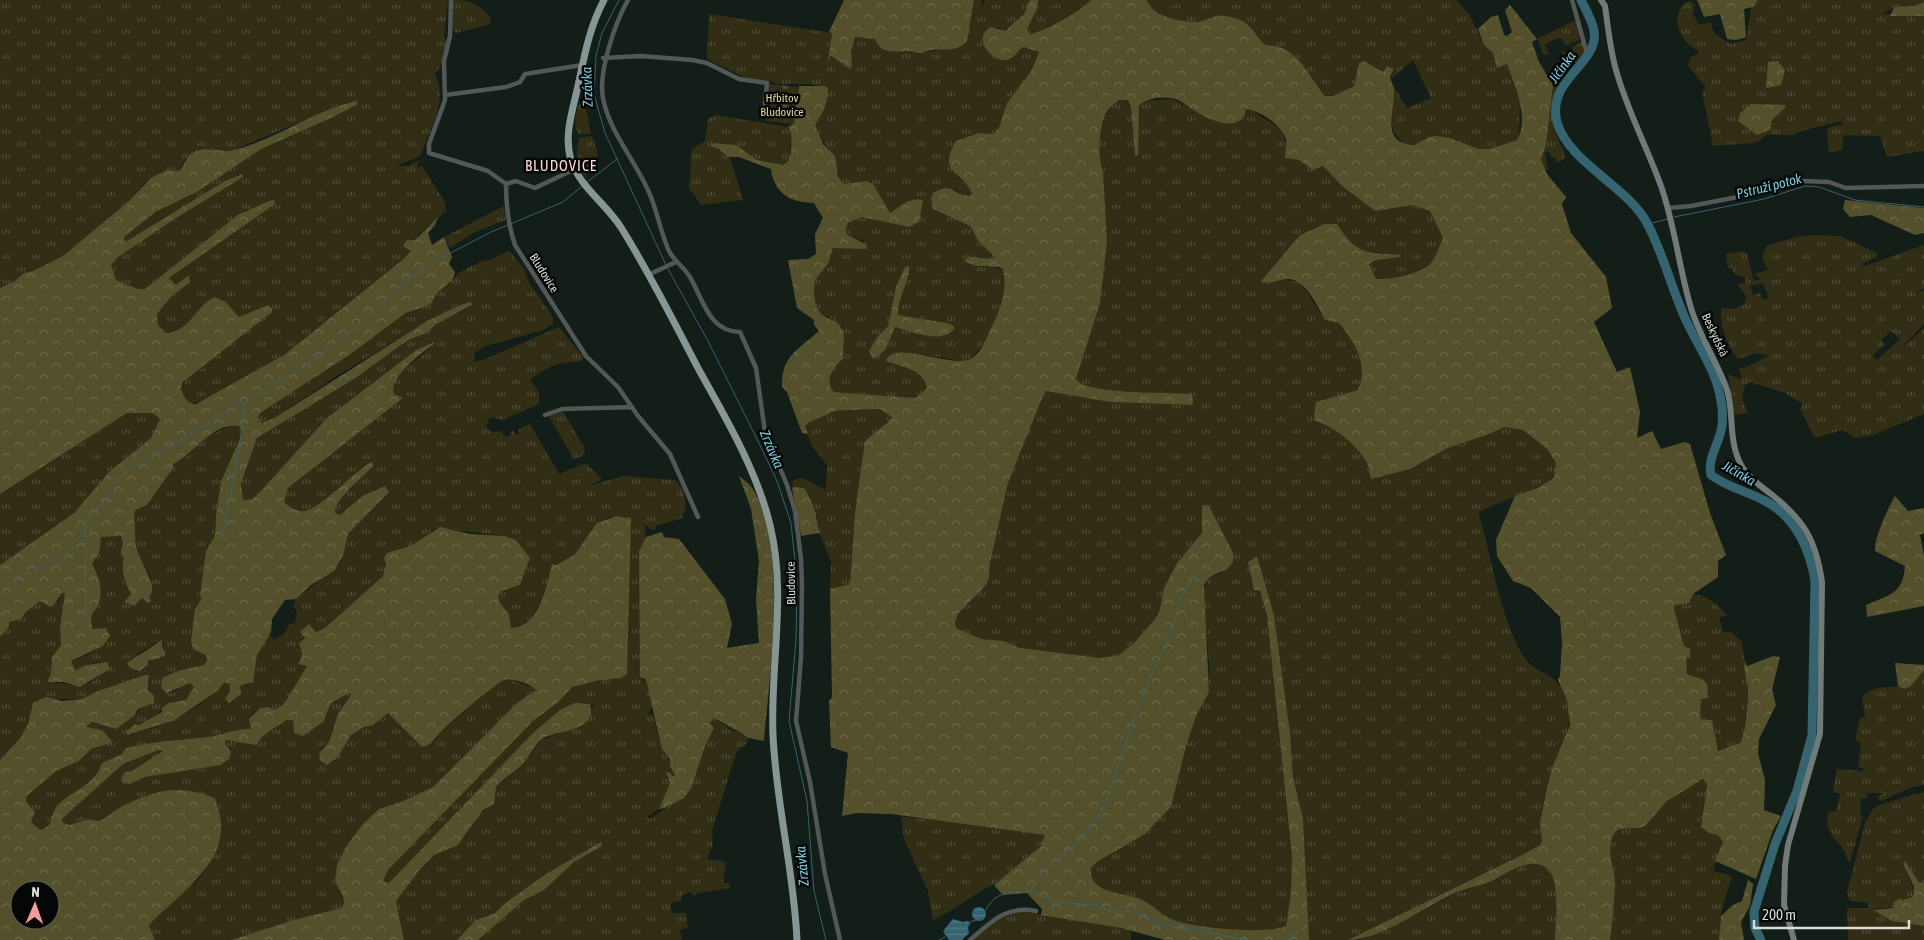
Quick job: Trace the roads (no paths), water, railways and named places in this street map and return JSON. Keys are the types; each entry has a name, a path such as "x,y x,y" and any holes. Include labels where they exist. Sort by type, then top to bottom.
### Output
{"main road":[{"path":"604,0 592,24 582,65 568,135 570,152 575,169 584,185 616,220 648,275 738,445 770,523 775,549 778,599 774,691 774,747 792,882 797,940"}],"street":[{"path":"451,0 449,10 450,36 444,61 445,95 439,121 429,144 429,153 488,172 506,184 516,181 535,188 575,169"},
{"name":"Bludovice","path":"628,0 616,21 606,58 602,78 603,98 606,108 622,144 648,190 674,263 683,267 714,321 724,329 740,332 756,368 765,432 795,511 802,584 801,657 796,700 796,721 810,782 825,874 840,940"},
{"path":"1572,0 1586,50"},
{"name":"Beskydská","path":"1601,0 1605,6 1616,70 1634,123 1661,187 1672,222 1692,310 1727,390 1731,431 1742,466 1759,485 1789,508 1805,526 1815,544 1822,582 1820,734 1788,845 1785,866 1784,905 1794,940"},
{"path":"606,58 642,56 707,63 739,79 767,83 765,106"},
{"path":"445,95 501,88 520,82 525,74 582,65"},
{"path":"1668,210 1763,192 1802,181 1829,182 1846,188 1924,186"},
{"name":"Bludovice","path":"506,184 509,230 515,245 586,356 618,387 676,464 698,517"},
{"path":"648,275 674,263"},
{"path":"545,415 562,409 632,407"},
{"path":"970,940 992,920 1005,913 1026,909 1036,912"}],"water":[{"path":"976,907 982,907 986,914 982,921 976,921 972,917 972,911"},
{"path":"953,919 963,922 968,921 970,924 968,927 969,933 962,940 949,940 943,931"}],"waterway":[{"name":"Zrzávka","path":"619,0 602,33 596,56 594,94 605,133 666,265"},
{"name":"Jičínka","path":"1581,0 1593,27 1594,42 1589,53 1565,83 1559,94 1556,107 1557,122 1563,136 1573,149 1585,162 1626,197 1638,210 1653,234 1680,306 1711,368 1719,389 1722,424 1720,436 1710,464 1711,475 1724,483 1767,502 1786,517 1800,536 1813,569 1815,581 1812,735 1797,791 1775,844 1754,912 1755,928 1761,940"},
{"path":"586,183 617,159"},
{"name":"Pstruží potok","path":"1674,217 1764,199 1805,186 1819,187 1855,200 1924,207"},
{"path":"8,584 75,548 85,537 85,524 88,518 104,502 119,478 134,467 317,358 354,329 397,288 433,262 491,232 563,202 581,187"},
{"name":"Pstruží potok","path":"1648,224 1668,219"},
{"name":"Zrzávka","path":"668,269 708,341 757,439 777,481 791,523 797,580 796,640 789,721 807,801 814,891 826,940"},
{"path":"221,537 234,481 246,401"},
{"path":"85,538 86,615"},
{"path":"986,910 994,899 999,896 1010,892 1030,891 1050,864 1073,847 1089,830 1106,802 1137,708 1175,622 1176,613 1185,589 1207,562"},
{"path":"1031,891 1057,902 1093,905 1115,912 1133,911 1155,923 1249,940"},
{"path":"968,923 976,920"},
{"path":"1288,940 1298,932"},
{"path":"939,940 945,937"}],"district":[{"name":"BLUDOVICE","path":"561,166"}],"park label":[{"name":"Hřbitov Bludovice","path":"782,105"}]}
